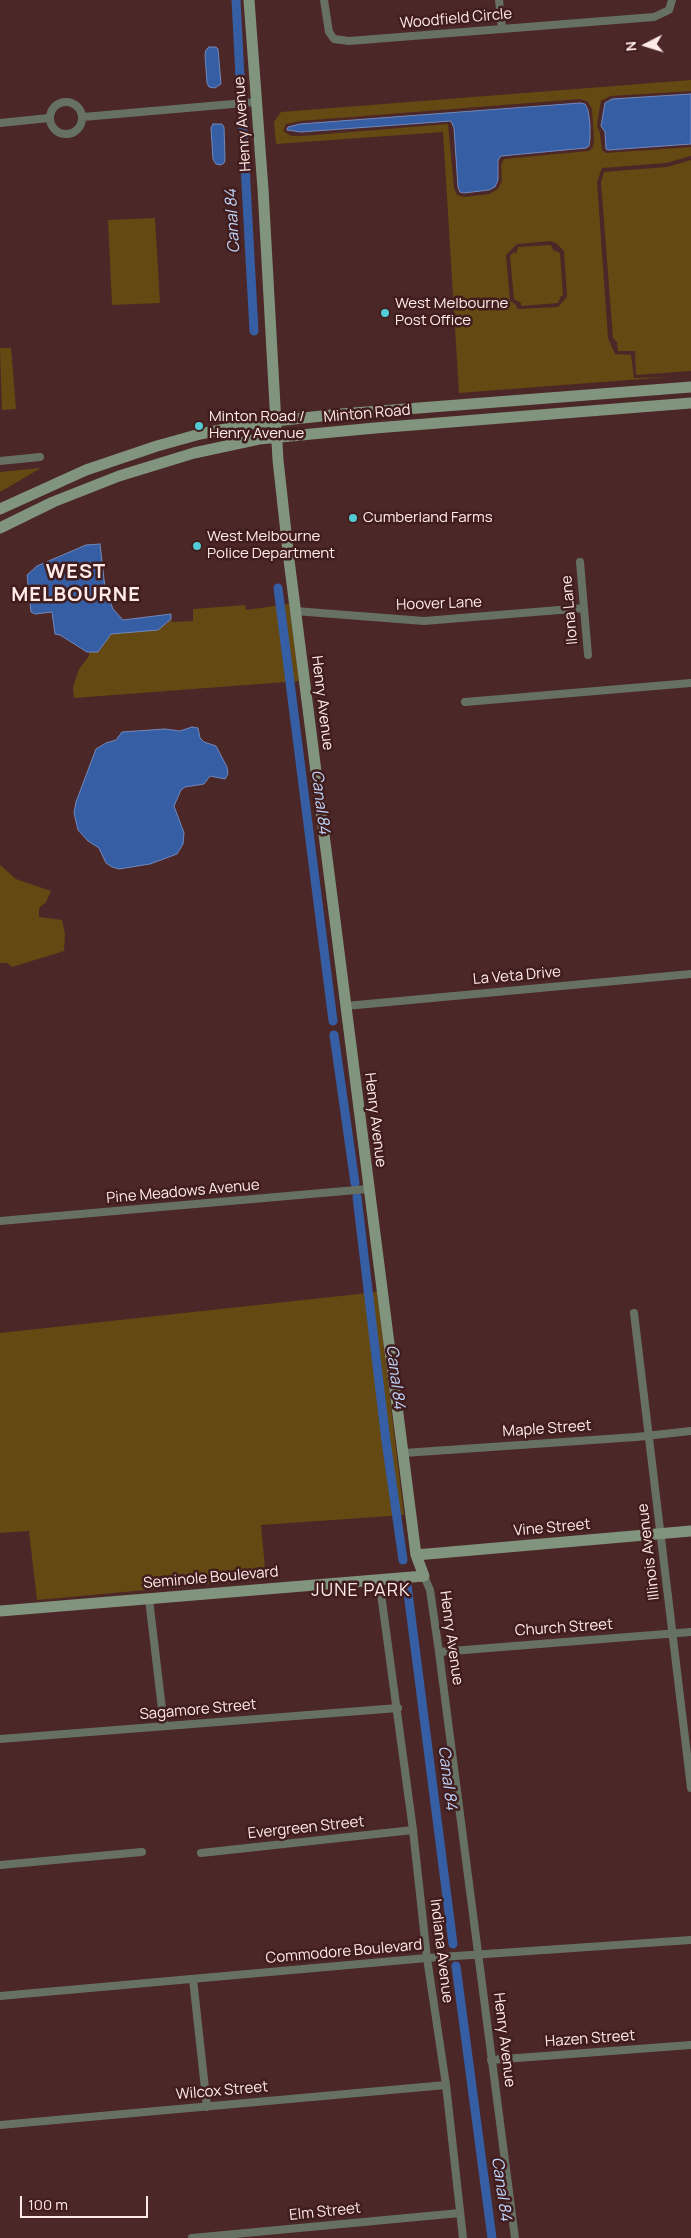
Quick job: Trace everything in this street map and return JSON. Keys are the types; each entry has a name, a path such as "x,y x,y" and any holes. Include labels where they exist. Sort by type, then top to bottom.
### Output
{"street":[{"name":"Henry Avenue","path":"249,0 278,436 278,460 295,611 416,1554 430,1590 439,1652 515,2238"},
{"name":"Woodfield Circle","path":"324,0 329,32 334,39 342,41 654,16 668,10 672,0"},
{"path":"499,0 502,29"},
{"path":"83,117 256,102"},
{"path":"65,103 77,106 83,117 81,125 76,130 64,133 54,128 49,118 55,107 65,103"},
{"path":"0,123 49,118"},
{"name":"Minton Road","path":"0,509 86,470 157,446 200,434 277,421 535,398 691,387"},
{"name":"Minton Road","path":"0,528 119,476 194,453 278,436 691,403"},
{"path":"0,461 40,457"},
{"path":"0,509 13,521"},
{"name":"Ilona Lane","path":"580,562 588,655"},
{"name":"Hoover Lane","path":"295,611 424,621 584,608"},
{"path":"465,702 691,683"},
{"name":"La Veta Drive","path":"346,1006 691,974"},
{"name":"Pine Meadows Avenue","path":"0,1221 368,1189"},
{"name":"Illinois Avenue","path":"634,1313 672,1634 688,1736 691,1788"},
{"name":"Maple Street","path":"404,1453 636,1437 649,1434 691,1431"},
{"name":"Vine Street","path":"416,1554 691,1531"},
{"name":"Seminole Boulevard","path":"0,1611 424,1576"},
{"name":"Indiana Avenue","path":"379,1579 398,1708 427,1958 446,2085 463,2238"},
{"path":"149,1599 164,1726"},
{"name":"Church Street","path":"439,1652 691,1632"},
{"name":"Sagamore Street","path":"0,1739 398,1708"},
{"name":"Evergreen Street","path":"202,1852 413,1830"},
{"path":"0,1865 142,1852"},
{"name":"Commodore Boulevard","path":"0,1996 427,1958 691,1940"},
{"path":"193,1979 207,2107"},
{"name":"Hazen Street","path":"491,2060 691,2045"},
{"name":"Wilcox Street","path":"0,2125 446,2085"},
{"name":"Elm Street","path":"192,2238 460,2213"}],"shaded area":[{"path":"691,80 691,91 610,96 601,101 597,126 600,133 602,150 606,153 691,147 691,156 666,163 602,168 597,182 608,338 615,354 631,355 634,378 668,377 459,393 443,132 276,144 274,122 281,112","holes":["580,99 588,102 592,109 594,140 593,147 589,151 504,159 501,166 502,181 498,189 489,194 465,197 457,195 454,188 448,124 302,136 291,136 283,131 286,124 300,121","551,241 564,251 567,297 558,307 518,309 510,301 506,255 517,244"]},
{"path":"691,160 691,371 636,375 635,351 618,351 617,342 613,338 601,182 604,172 667,167"},
{"path":"155,218 160,303 112,305 108,220"},
{"path":"551,245 553,250 560,253 563,296 561,296 558,303 521,306 521,303 514,299 510,256 514,252 516,254 518,247"},
{"path":"0,348 11,348 16,409 2,410"},
{"path":"41,468 0,492 0,472"},
{"path":"289,604 299,681 74,698 73,687 79,669 89,656 89,652 99,652 111,634 165,625 171,619 172,622 193,621 193,609 245,605 246,610"},
{"path":"0,865 16,879 51,891 46,902 39,908 39,917 62,920 65,934 64,951 12,967 7,963 0,963"},
{"path":"377,1292 404,1515 261,1525 266,1579 37,1600 29,1531 0,1533 0,1333"}],"water":[{"path":"209,47 216,47 218,49 221,84 215,88 209,87 207,83 205,55"},
{"path":"691,94 691,144 606,149 605,132 601,126 605,103 612,99"},
{"path":"585,104 588,110 590,124 589,146 586,148 501,156 498,160 498,180 495,187 489,190 464,193 460,192 458,187 454,128 451,121 301,132 287,130 288,127 300,124"},
{"path":"213,124 222,124 224,127 225,160 221,165 216,164 213,159 211,128"},
{"path":"100,544 105,588 113,609 123,620 171,614 171,619 158,630 111,634 98,652 87,652 60,635 55,634 52,612 35,614 31,612 27,575 37,566 86,545"},
{"path":"192,727 198,728 200,738 204,742 216,746 227,767 228,774 225,779 210,776 204,784 185,787 181,790 174,806 184,833 183,844 177,854 150,864 119,869 112,867 106,863 99,848 88,841 78,830 74,813 76,802 96,749 116,740 122,732 165,729 180,731"}],"waterway":[{"name":"Canal 84","path":"236,0 241,96"},
{"name":"Canal 84","path":"242,110 254,331"},
{"name":"Canal 84","path":"278,588 333,1021"},
{"name":"Canal 84","path":"334,1035 355,1183"},
{"name":"Canal 84","path":"357,1197 386,1441 403,1560"},
{"name":"Canal 84","path":"407,1585 453,1944"},
{"name":"Canal 84","path":"456,1966 492,2238"}],"place":[{"name":"West Melbourne Post Office","path":"385,313"},
{"name":"Minton Road / Henry Avenue","path":"199,426"},
{"name":"Cumberland Farms","path":"353,518"},
{"name":"West Melbourne Police Department","path":"197,546"}],"district":[{"name":"WEST MELBOURNE","path":"76,584"},
{"name":"JUNE PARK","path":"361,1591"}]}
